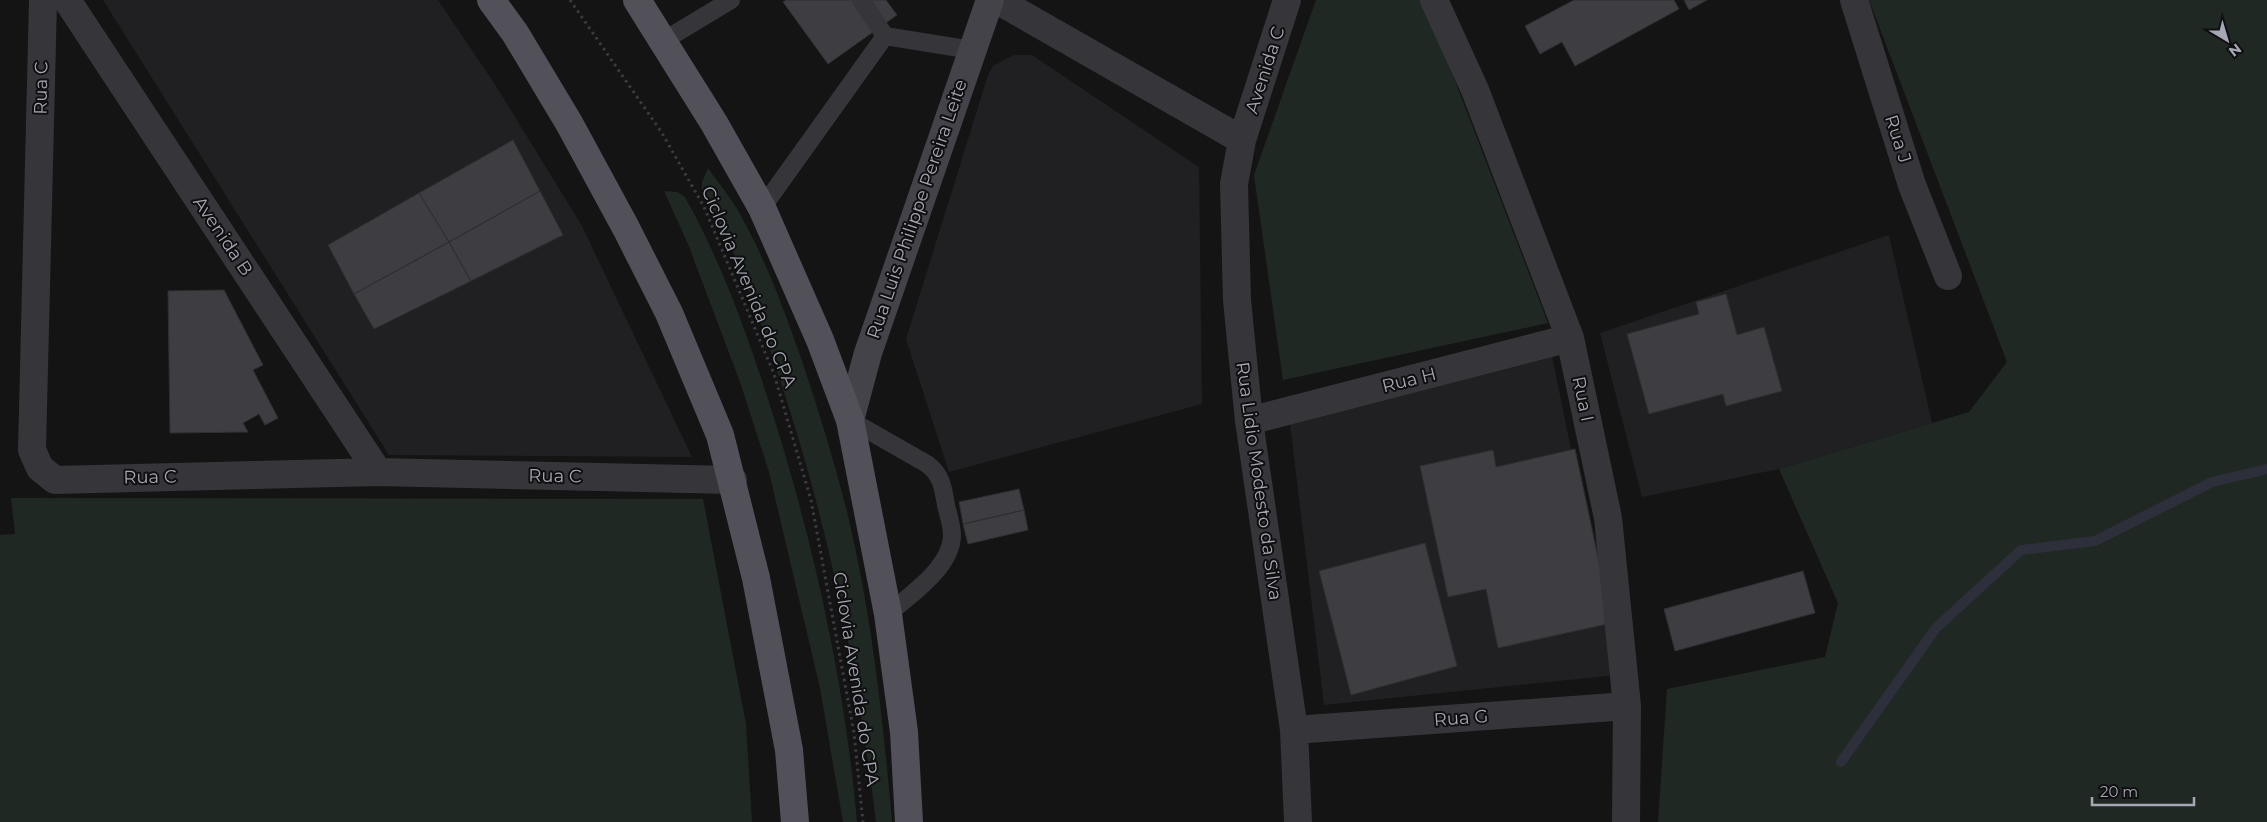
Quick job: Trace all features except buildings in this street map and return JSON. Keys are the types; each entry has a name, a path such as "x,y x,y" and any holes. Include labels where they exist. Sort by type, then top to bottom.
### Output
{"main road":[{"path":"491,0 515,34 569,123 665,304 720,435 733,480 756,578 789,750 795,822"},
{"path":"637,0 714,123 762,208 820,340 850,420 888,614 904,732 909,822"}],"street":[{"name":"Rua C","path":"43,0 32,450 40,468 55,480 378,472 733,480"},
{"name":"Avenida B","path":"68,0 378,472"},
{"name":"Rua Luis Philippe Pereira Leite","path":"850,420 868,353 990,0"},
{"path":"997,0 1242,140"},
{"name":"Avenida C","path":"1242,140 1287,0"},
{"name":"Rua I","path":"1434,0 1475,90 1570,338 1608,518 1627,706 1626,822"},
{"name":"Rua J","path":"1854,0 1912,185 1948,276"},
{"name":"Rua Lidio Modesto da Silva","path":"1242,140 1234,184 1236,300 1249,421 1294,730 1298,822"},
{"name":"Rua H","path":"1249,421 1570,338"},
{"name":"Rua G","path":"1294,730 1627,706"}],"lane":[{"path":"663,41 731,0"},
{"path":"861,0 885,36 972,50"},
{"path":"762,208 885,36"},
{"path":"850,420 928,464 936,470 942,481 952,535 950,549 933,575 888,614"}],"path":[{"name":"Ciclovia Avenida do CPA","path":"570,0 662,133 704,207 774,374 811,500 854,733 863,822"}],"shaded area":[{"path":"103,0 438,0 496,86 582,226 692,457 389,455"},
{"path":"1316,0 1424,0 1548,323 1283,380 1254,175"},
{"path":"1869,0 2267,0 2267,822 1658,822 1667,689 1825,657 1838,603 1779,469 1969,412 2007,362"},
{"path":"1014,55 1032,55 1199,167 1202,404 949,472 906,339 988,75 993,66"},
{"path":"708,168 738,211 767,270 802,361 838,477 864,592 870,630 885,745 892,822 876,822 869,766 850,654 827,543 813,488 775,364 758,316 729,244 702,188 702,182"},
{"path":"664,191 677,192 685,197 712,250 735,305 755,361 789,467 815,567 836,669 852,771 857,822 843,822 820,688 769,472 740,382 688,244"},
{"path":"1889,235 1932,423 1779,469 1642,497 1600,333"},
{"path":"1552,356 1617,675 1324,705 1290,424"},
{"path":"11,498 703,499 746,724 752,822 0,822 0,535 15,534"}],"waterway":[{"path":"1841,762 1936,628 2021,550 2095,541 2212,482 2267,469"}]}
